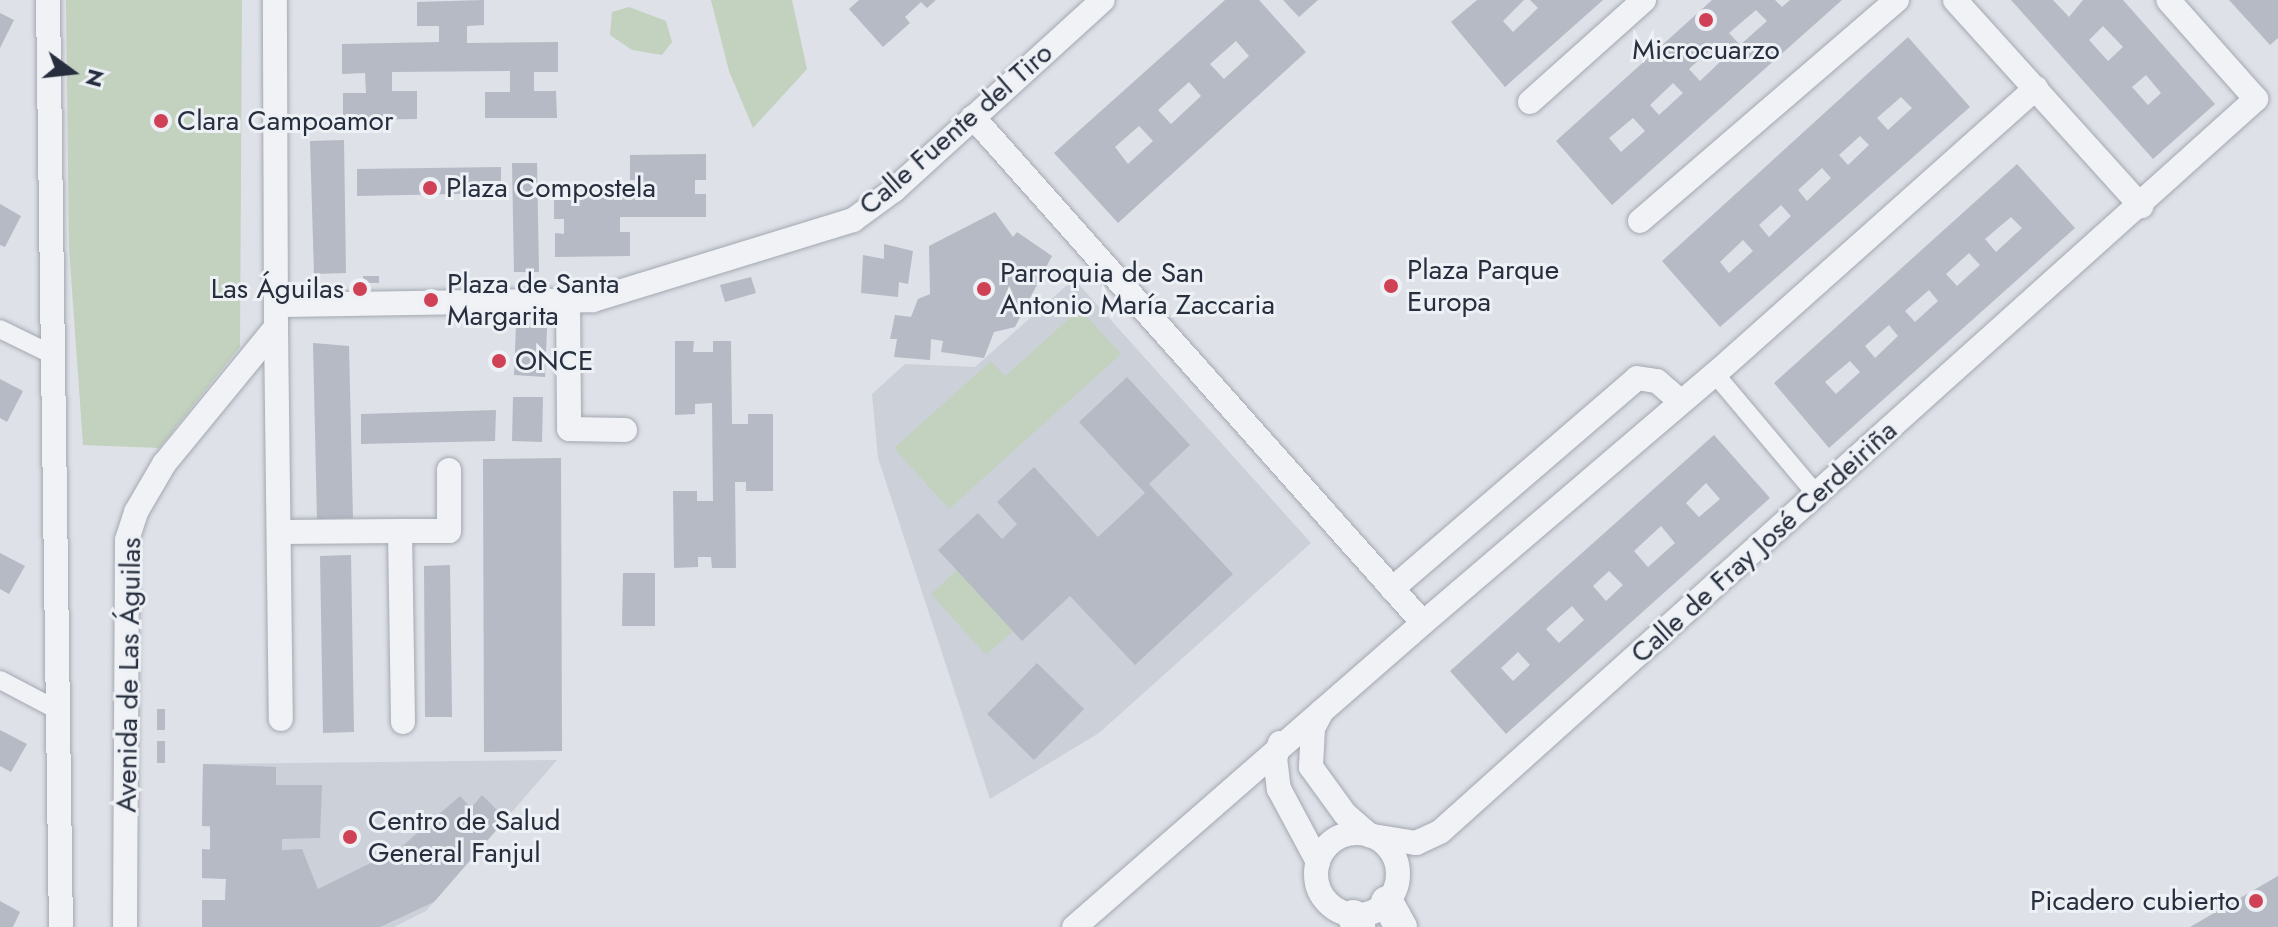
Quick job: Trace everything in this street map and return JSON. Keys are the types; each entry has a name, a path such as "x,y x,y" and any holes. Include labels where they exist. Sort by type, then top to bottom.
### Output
{"street":[{"path":"48,0 61,927"},
{"path":"275,0 281,719"},
{"name":"Calle Fuente del Tiro","path":"278,316 568,302 674,278 745,251 853,220 894,190 1103,0"},
{"path":"1530,102 1644,0"},
{"path":"1640,221 1897,0"},
{"path":"1955,0 2141,206"},
{"name":"Calle de Fray José Cerdeiriña","path":"1372,836 1416,843 1440,832 2141,206 2256,99 2168,0"},
{"path":"1074,927 1327,702 1423,623 1679,400 1715,374 2036,88"},
{"path":"973,117 1423,623"},
{"path":"568,302 569,429 625,430"},
{"name":"Avenida de Las Águilas","path":"125,927 130,528 164,464 278,316"},
{"path":"0,329 55,356"},
{"path":"1715,374 1816,494"},
{"path":"1392,589 1637,378 1657,381 1679,400"},
{"path":"280,532 449,531 449,470"},
{"path":"400,531 403,722"},
{"path":"0,680 59,711"},
{"path":"1280,743 1275,758 1279,789 1318,862 1322,897 1356,921 1377,910 1394,914 1397,865 1384,843 1345,814 1311,767 1313,728 1327,702"},
{"path":"1318,862 1333,841 1357,833 1372,836"}],"shaded area":[{"path":"1074,279 1311,543 1099,733 990,799 878,458 872,394 905,364 975,367"},
{"name":"Centro de Salud General Fanjul","path":"557,760 426,911 394,927 202,927 202,900 225,900 226,879 202,878 202,849 210,849 210,827 202,826 203,764"}],"green space":[{"path":"66,0 242,0 240,347 159,448 83,445 69,247"},
{"path":"711,0 792,0 807,69 753,128 729,71"},
{"path":"629,7 666,21 672,42 662,55 632,50 610,35 612,12"},
{"path":"1080,309 1121,354 949,509 894,448 991,361 1005,376"},
{"path":"957,570 1013,631 986,655 931,594"}],"building":[{"path":"484,0 484,25 467,26 467,43 558,42 558,72 534,72 534,91 556,91 557,118 485,118 485,92 510,92 510,71 392,72 392,91 417,91 417,119 343,120 343,93 366,93 365,73 342,74 342,44 439,42 439,26 417,26 417,2"},
{"path":"859,0 936,0 927,8 921,2 905,17 910,23 883,47 849,9"},
{"path":"1225,0 1259,0 1306,52 1118,223 1054,153","holes":["1236,41 1249,56 1224,79 1210,64","1189,82 1201,96 1171,124 1158,110","1139,126 1153,141 1128,164 1115,147"]},
{"path":"1283,0 1318,0 1299,17"},
{"path":"1477,0 1524,0 1503,21 1513,32 1538,8 1530,0 1603,0 1505,87 1451,22"},
{"path":"1712,0 1775,0 1782,7 1790,0 1842,0 1612,205 1556,141","holes":["1756,10 1767,21 1740,45 1729,33","1713,47 1723,59 1700,81 1689,69","1673,83 1683,93 1659,115 1650,105","1633,118 1645,131 1621,152 1609,138"]},
{"path":"2011,0 2053,0 2069,17 2083,0 2123,0 2215,104 2153,159","holes":["2103,26 2123,47 2108,61 2089,40","2146,75 2161,93 2148,105 2132,87"]},
{"path":"2229,0 2278,0 2278,38 2270,45"},
{"path":"0,13 14,20 0,48"},
{"path":"1908,37 1970,107 1720,327 1662,261","holes":["1901,97 1912,108 1888,130 1877,118","1860,136 1869,145 1848,165 1839,155","1822,168 1831,178 1807,201 1798,190","1781,205 1791,216 1769,237 1759,225","1743,240 1753,251 1729,273 1720,262"]},
{"path":"344,140 346,273 314,274 310,141"},
{"path":"706,154 706,180 695,180 695,194 706,194 706,217 620,217 620,232 630,232 630,256 555,257 555,233 564,234 564,219 554,219 554,194 641,193 641,180 630,180 630,155"},
{"path":"512,163 537,163 539,272 514,272"},
{"path":"2017,164 2075,228 1829,448 1774,383","holes":["2011,217 2022,228 1996,252 1985,239","1969,253 1980,265 1957,286 1946,274","1929,290 1938,301 1915,322 1905,311","1889,325 1898,336 1875,358 1865,346","1850,361 1860,372 1836,394 1825,382"]},
{"path":"501,167 501,193 357,196 357,169"},
{"path":"0,204 21,216 5,247 0,245"},
{"name":"Parroquia de San Antonio María Zaccaria","path":"995,212 1013,237 1017,232 1052,256 1015,327 994,332 984,358 941,352 943,341 931,339 930,360 894,357 897,339 890,339 895,315 911,317 918,299 930,294 929,246"},
{"path":"884,244 913,251 908,284 899,282 898,297 861,293 863,255 884,259"},
{"path":"363,276 379,276 379,283 363,283"},
{"path":"751,277 756,293 725,302 720,285"},
{"path":"516,326 547,328 545,377 514,375"},
{"path":"675,341 694,341 693,352 713,352 713,341 731,341 732,424 748,424 748,414 773,414 773,491 746,491 746,482 735,482 736,568 712,568 711,557 698,557 698,567 674,568 673,491 697,491 697,501 713,501 712,403 695,404 695,414 675,415"},
{"path":"313,343 349,346 353,518 317,519"},
{"path":"1127,377 1190,445 1149,484 1233,574 1135,665 1070,596 1022,641 938,550 978,513 1002,539 1017,524 997,502 1034,467 1098,537 1145,493 1079,422"},
{"path":"0,379 23,391 7,422 0,418"},
{"path":"513,397 543,397 542,442 512,441"},
{"path":"496,410 495,441 361,444 361,414"},
{"path":"1714,435 1770,498 1506,734 1450,671","holes":["1706,483 1720,499 1699,517 1686,503","1661,526 1675,543 1648,567 1634,551","1609,571 1623,585 1606,601 1593,586","1572,606 1584,620 1559,643 1546,629","1518,652 1530,665 1513,681 1501,668"]},
{"path":"561,458 562,751 484,752 483,459"},
{"path":"0,553 25,566 9,594 0,589"},
{"path":"351,555 354,732 323,733 320,556"},
{"path":"450,565 452,717 425,717 424,566"},
{"path":"623,573 655,573 655,626 622,626"},
{"path":"1037,663 1084,709 1034,760 987,714"},
{"path":"157,709 165,709 165,730 157,730"},
{"path":"0,730 27,744 11,772 0,766"},
{"path":"157,741 165,741 165,763 157,763"},
{"name":"Centro de Salud General Fanjul","path":"203,764 276,767 276,785 322,785 320,838 282,839 282,850 302,849 318,889 399,849 460,796 471,808 482,795 506,819 434,902 380,927 202,927 202,900 225,900 226,879 202,878 202,849 210,850 210,826 202,826"},
{"name":"Picadero cubierto","path":"2278,876 2278,927 2190,927"},
{"path":"0,901 20,912 13,927 0,927"}],"place":[{"name":"Microcuarzo","path":"1706,20"},
{"name":"Clara Campoamor","path":"161,121"},
{"name":"Plaza Compostela","path":"430,188"},
{"name":"Plaza Parque Europa","path":"1391,286"},
{"name":"Las Águilas","path":"360,289"},
{"name":"Parroquia de San Antonio María Zaccaria","path":"984,289"},
{"name":"Plaza de Santa Margarita","path":"431,300"},
{"name":"ONCE","path":"499,361"},
{"name":"Centro de Salud General Fanjul","path":"350,837"},
{"name":"Picadero cubierto","path":"2256,901"}]}
